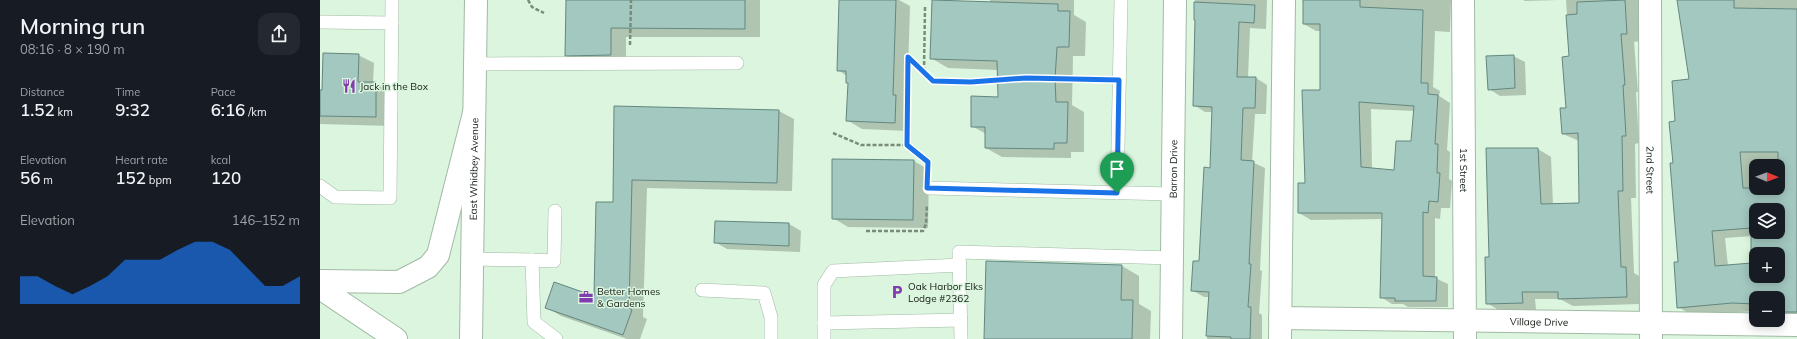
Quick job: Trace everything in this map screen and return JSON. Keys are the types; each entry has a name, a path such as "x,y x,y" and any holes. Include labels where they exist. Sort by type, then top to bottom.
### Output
{"street":[{"name":"East Whidbey Avenue","path":"471,339 476,0"},
{"name":"Barron Drive","path":"1171,339 1175,0"},
{"path":"1280,328 1284,0"},
{"name":"1st Street","path":"1463,0 1464,329"},
{"name":"2nd Street","path":"1650,0 1650,331"},
{"path":"320,281 399,282 428,267 438,255 474,113"},
{"path":"320,288 396,339"},
{"name":"Village Drive","path":"1280,328 1650,331 1797,324"}],"lane":[{"path":"320,186 335,197 390,198 392,0"},
{"path":"1117,193 1121,0"},
{"path":"320,22 392,23"},
{"path":"475,64 737,63"},
{"path":"928,188 1172,194"},
{"path":"472,259 554,261 555,210"},
{"path":"961,339 959,252 1172,258"},
{"path":"532,260 534,322 556,339"},
{"path":"824,339 824,285 833,271 960,265"},
{"path":"702,290 764,293 771,317 771,339"},
{"path":"824,323 961,320"}],"path":[{"path":"528,0 532,7 544,13"},
{"path":"630,63 631,0"},
{"path":"924,72 925,7"},
{"path":"907,145 908,57 933,81 971,82 1026,78 1119,80"},
{"path":"833,133 862,145 907,145 928,162 926,224 923,231 866,231"}],"building":[{"path":"566,0 745,0 745,29 611,28 611,55 565,56"},
{"path":"839,0 896,0 893,95 896,95 895,123 846,121 848,83 846,83 846,71 837,71"},
{"path":"932,0 1058,4 1058,11 1070,11 1069,47 1057,47 1055,79 1056,102 1068,102 1067,143 1054,143 1054,149 985,148 985,127 971,127 971,96 998,97 997,61 930,59"},
{"path":"1303,0 1360,0 1360,7 1423,10 1421,83 1428,83 1428,94 1438,95 1435,144 1438,144 1437,173 1440,173 1438,202 1429,201 1428,213 1423,212 1423,276 1437,277 1436,301 1395,301 1395,298 1380,298 1382,213 1298,213 1298,183 1305,183 1302,90 1320,90 1320,24 1303,24","holes":["1359,102 1414,106 1411,141 1396,141 1394,170 1361,167"]},
{"path":"1625,0 1627,34 1621,34 1625,85 1623,85 1626,136 1622,136 1623,191 1618,191 1621,267 1626,267 1627,297 1558,299 1558,292 1522,292 1523,303 1486,304 1485,257 1489,257 1486,148 1538,148 1541,204 1579,203 1578,133 1562,134 1560,108 1566,108 1562,57 1569,56 1566,15 1577,14 1577,2"},
{"path":"1677,0 1734,0 1734,8 1797,9 1797,312 1785,312 1785,291 1749,291 1749,304 1732,303 1677,308 1674,262 1678,262 1670,163 1673,163 1669,122 1675,121 1672,81 1689,79","holes":["1749,203 1785,203 1785,239 1751,239 1751,247 1785,247 1785,283 1749,283 1749,263 1715,266 1712,231 1749,228"]},
{"path":"1194,2 1255,5 1254,23 1239,22 1237,77 1256,77 1255,108 1243,108 1241,160 1254,161 1249,264 1251,264 1248,307 1251,307 1250,339 1231,339 1231,337 1206,336 1209,292 1191,291 1193,261 1199,261 1204,167 1210,168 1212,107 1193,106"},
{"name":"Jack in the Box","path":"323,53 359,54 358,82 376,82 376,117 320,116 320,90 322,90"},
{"path":"1514,55 1515,88 1488,90 1486,56"},
{"path":"614,106 779,110 777,183 632,180 629,308 632,310 623,335 545,308 554,282 594,296 596,202 613,202"},
{"path":"832,159 914,160 913,220 832,219"},
{"path":"715,221 789,223 789,246 714,243"},
{"path":"986,261 1122,265 1121,300 1133,300 1132,339 984,339"}],"place":[{"name":"Jack in the Box","path":"349,86"},
{"name":"Oak Harbor Elks Lodge #2362","path":"897,292"},
{"name":"Better Homes & Gardens","path":"586,297"}],"route":[{"path":"908,57 933,81 971,82 1026,78 1119,80 1117,193 927,188 928,162 907,145 908,57"}]}
